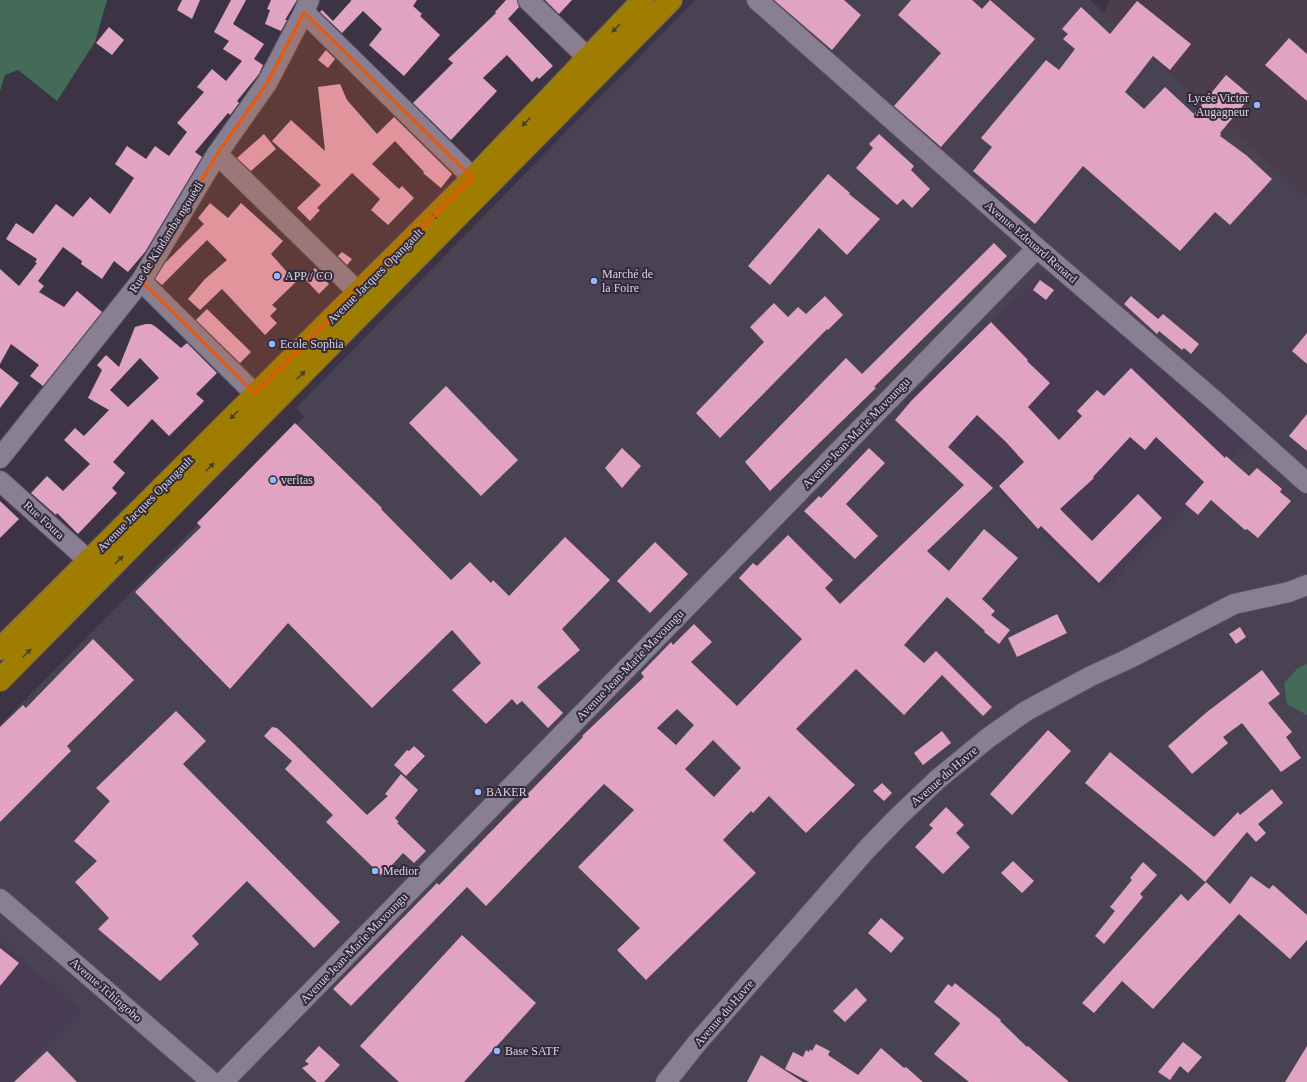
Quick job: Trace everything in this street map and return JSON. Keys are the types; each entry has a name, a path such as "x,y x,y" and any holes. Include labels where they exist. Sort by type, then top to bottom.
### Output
{"highway":[{"name":"Avenue Jacques Opangault","path":"0,649 473,178 643,0"},
{"path":"0,680 671,0"}],"street":[{"path":"528,0 588,58"},
{"name":"Avenue Edouard Renard","path":"757,0 1037,248 1214,400 1307,484"},
{"path":"306,6 473,178"},
{"name":"Rue de Kindamba ngouédi","path":"0,458 141,281 217,154 267,83 306,6"},
{"path":"217,154 358,292"},
{"name":"Avenue Jean-Marie Mavoungu","path":"223,1082 1037,248"},
{"path":"141,281 255,394"},
{"name":"Rue Foura","path":"0,481 88,560"},
{"name":"Avenue du Havre","path":"666,1082 702,1037 867,848 938,779 976,748 1026,711 1091,676 1234,604 1289,592 1307,585"},
{"name":"Avenue Tchingobo","path":"0,899 212,1082"}],"highlighted area":[{"path":"304,12 473,178 255,394 141,281 217,154 267,83"}],"shaded area":[{"path":"695,0 1090,0 1307,197 1307,1082 0,1082 0,725 304,417 296,408"},
{"name":"Lycée Victor Augagneur","path":"1109,0 1307,0 1307,197 1105,14"},
{"path":"1049,269 1247,443 1103,590 903,401"},
{"path":"0,942 81,1010 11,1082 0,1082"}],"green space":[{"path":"0,0 107,0 95,42 57,101 18,70 5,75 0,91"},
{"path":"1307,664 1307,715 1287,704 1284,683 1298,668"}],"building":[{"path":"182,0 200,0 192,19 177,10"},
{"path":"231,0 246,0 233,24 264,44 254,59 263,65 259,74 237,101 239,103 230,115 228,113 195,152 202,157 145,252 128,272 114,261 102,279 81,264 82,261 63,247 38,281 44,286 39,292 64,307 77,291 102,312 43,386 30,376 39,365 11,344 0,364 0,269 19,286 37,263 35,262 37,259 6,239 16,223 33,234 56,204 73,217 90,197 110,214 134,178 115,164 127,146 146,159 155,146 169,156 187,132 177,123 204,92 197,87 212,69 226,81 242,61 223,49 229,41 214,32"},
{"path":"271,0 297,0 285,20 287,20 281,31 265,24 270,10 267,9"},
{"path":"351,0 417,0 413,6 422,14 420,16 440,35 404,76 369,45 382,29 363,11 342,33 320,12 322,10 333,21"},
{"path":"506,0 517,0 519,7 508,19 553,66 539,79 537,77 532,82 507,55 483,78 497,91 451,140 413,103 453,63 448,59 496,13 495,12"},
{"path":"545,0 572,0 559,14"},
{"path":"774,0 844,0 861,15 832,50"},
{"path":"911,0 972,0 982,9 990,0 1035,39 941,147 894,106 941,53 898,15"},
{"path":"1137,1 1191,44 1170,70 1153,56 1125,92 1144,109 1165,87 1194,114 1226,75 1251,96 1220,133 1220,136 1246,155 1272,179 1230,225 1215,212 1180,251 1083,166 1035,224 973,171 992,147 981,138 1046,60 1059,70 1075,49 1063,39 1068,34 1062,29 1081,7 1110,34"},
{"path":"109,27 124,40 112,55 96,43"},
{"path":"1289,38 1307,54 1307,101 1265,65"},
{"path":"326,50 335,59 328,68 318,60"},
{"path":"340,84 347,100 377,134 394,117 452,174 441,188 423,173 424,172 395,141 372,164 399,189 402,186 414,198 388,225 371,210 380,199 352,173 317,208 320,210 310,221 297,208 321,185 272,141 291,120 325,151 318,87"},
{"path":"264,134 276,149 251,171 237,158"},
{"path":"879,134 914,166 911,170 930,189 912,208 903,199 897,205 856,168 873,148 869,144"},
{"path":"828,174 850,193 849,194 880,219 847,255 819,228 770,285 748,266"},
{"path":"210,203 228,218 241,203 283,241 271,254 287,272 289,270 298,280 272,305 277,309 270,316 277,323 265,335 222,289 200,310 188,299 205,279 227,260 207,240 162,285 155,279 165,263 204,224 198,218"},
{"path":"994,243 1007,256 874,387 876,388 770,491 745,462 846,358 862,374"},
{"path":"342,252 352,259 347,265 338,256"},
{"path":"315,268 329,284 319,294 304,278"},
{"path":"1040,280 1054,290 1046,300 1033,290"},
{"path":"825,296 843,315 828,330 827,329 720,438 696,413 764,342 750,327 774,303 788,317 798,307 806,314"},
{"path":"1131,296 1158,319 1163,314 1199,344 1191,354 1184,348 1182,350 1159,331 1157,334 1124,304"},
{"path":"207,309 251,352 240,363 196,320"},
{"path":"991,322 1028,360 1027,361 1050,383 1028,407 1059,440 1082,416 1077,411 1097,390 1104,396 1131,368 1225,458 1226,456 1249,476 1257,468 1282,489 1280,492 1291,501 1258,538 1247,529 1245,530 1211,500 1198,515 1185,504 1204,482 1156,437 1145,450 1130,437 1093,477 1094,478 1060,509 1092,541 1138,494 1162,518 1099,583 1041,526 1038,529 999,486 1024,462 1005,441 977,415 948,447 993,488 927,551 949,571 984,529 1018,558 982,599 995,611 991,615 1010,630 999,644 947,597 904,645 924,663 936,651 992,707 983,716 942,675 904,715 856,669 796,729 855,785 806,833 769,796 753,813 751,811 723,840 756,873 646,980 617,950 640,928 578,867 634,810 604,784 486,906 467,887 351,1006 333,989 437,883 439,885 583,737 582,736 644,677 641,673 671,642 673,645 694,624 712,642 691,662 737,706 802,639 739,578 753,563 757,566 788,535 833,580 825,588 840,604 964,485 895,420 912,400","holes":["677,709 694,725 676,745 657,728","713,740 741,768 714,797 685,769"]},
{"path":"151,324 181,348 187,343 217,373 196,394 204,401 169,436 152,419 113,462 125,473 112,488 117,493 78,534 57,513 56,515 31,493 47,476 63,491 90,464 64,440 75,428 84,436 109,410 88,398 102,370 97,365 106,355 119,367 135,327","holes":["140,358 159,378 128,407 110,390"]},
{"path":"1307,333 1307,364 1292,351"},
{"path":"0,368 19,383 0,408"},
{"path":"446,386 518,460 481,496 409,423"},
{"path":"1307,414 1307,451 1289,436"},
{"path":"295,423 382,508 381,509 451,580 470,562 491,583 493,580 509,596 565,537 610,580 562,629 580,650 537,687 563,713 548,728 522,701 517,705 512,699 486,724 452,690 481,663 452,630 372,708 288,623 230,689 135,592 201,527 197,523"},
{"path":"622,448 641,466 622,488 605,468"},
{"path":"869,448 885,463 846,504 878,536 855,559 804,511 819,496 821,498"},
{"path":"0,501 19,519 0,538"},
{"path":"655,542 688,574 650,613 617,581"},
{"path":"1057,614 1067,633 1017,657 1008,638"},
{"path":"1240,627 1246,637 1236,644 1229,634"},
{"path":"93,639 134,680 67,746 71,751 0,822 0,727 23,705 26,708"},
{"path":"1262,670 1280,694 1268,703 1292,732 1286,737 1301,758 1281,772 1242,723 1223,737 1228,743 1192,774 1168,746 1207,712"},
{"path":"176,711 206,741 183,764 340,922 314,948 247,881 192,936 199,944 160,981 98,929 109,918 75,882 97,861 74,841 110,801 96,788"},
{"path":"272,727 277,728 289,739 367,815 388,796 385,794 401,774 418,790 395,818 399,822 397,823 426,851 414,863 403,853 382,876 326,822 333,815 285,769 292,761 264,736"},
{"path":"1048,730 1071,751 1012,815 990,794"},
{"path":"942,731 951,743 923,765 914,753"},
{"path":"414,746 425,756 406,776 394,765 407,750 409,751"},
{"path":"1110,752 1214,837 1238,812 1240,815 1272,789 1283,803 1258,824 1266,833 1256,842 1247,832 1205,882 1085,783"},
{"path":"882,783 892,793 884,801 873,791"},
{"path":"946,807 964,825 956,833 970,847 943,874 915,847 933,828 929,825"},
{"path":"1013,861 1034,881 1022,893 1001,873"},
{"path":"1143,862 1157,875 1140,894 1143,897 1104,944 1095,936 1115,911 1110,907 1132,880 1130,878"},
{"path":"1251,876 1269,889 1273,885 1307,915 1307,940 1290,959 1239,914 1153,1009 1122,981 1094,1013 1082,1003 1181,894 1188,901 1206,882 1230,904"},
{"path":"881,918 904,938 891,953 868,933"},
{"path":"462,935 536,1003 464,1082 399,1082 360,1046"},
{"path":"0,948 19,963 0,986"},
{"path":"955,983 1001,1020 1000,1021 1027,1047 1028,1046 1069,1082 969,1082 934,1054 960,1023 934,1002 948,984 952,987"},
{"path":"856,988 867,1000 845,1022 833,1011"},
{"path":"1183,1042 1202,1057 1188,1073 1180,1066 1170,1080 1158,1072"},
{"path":"816,1044 830,1051 828,1055 858,1075 881,1048 923,1082 809,1082 785,1069 793,1052 803,1057 806,1050 809,1052 810,1049 812,1051"},
{"path":"319,1046 340,1065 324,1082 317,1082 302,1068 309,1064 305,1061"},
{"path":"1307,1046 1307,1082 1285,1082"},
{"path":"47,1051 77,1082 14,1082"},
{"path":"761,1055 803,1082 747,1082"}],"place":[{"name":"Lycée Victor Augagneur","path":"1257,105"},
{"name":"APP / CO","path":"277,276"},
{"name":"Marché de la Foire","path":"594,281"},
{"name":"Ecole Sophia","path":"272,344"},
{"name":"veritas","path":"273,480"},
{"name":"BAKER","path":"478,792"},
{"name":"Medior","path":"375,871"},
{"name":"Base SATF","path":"497,1051"}]}
